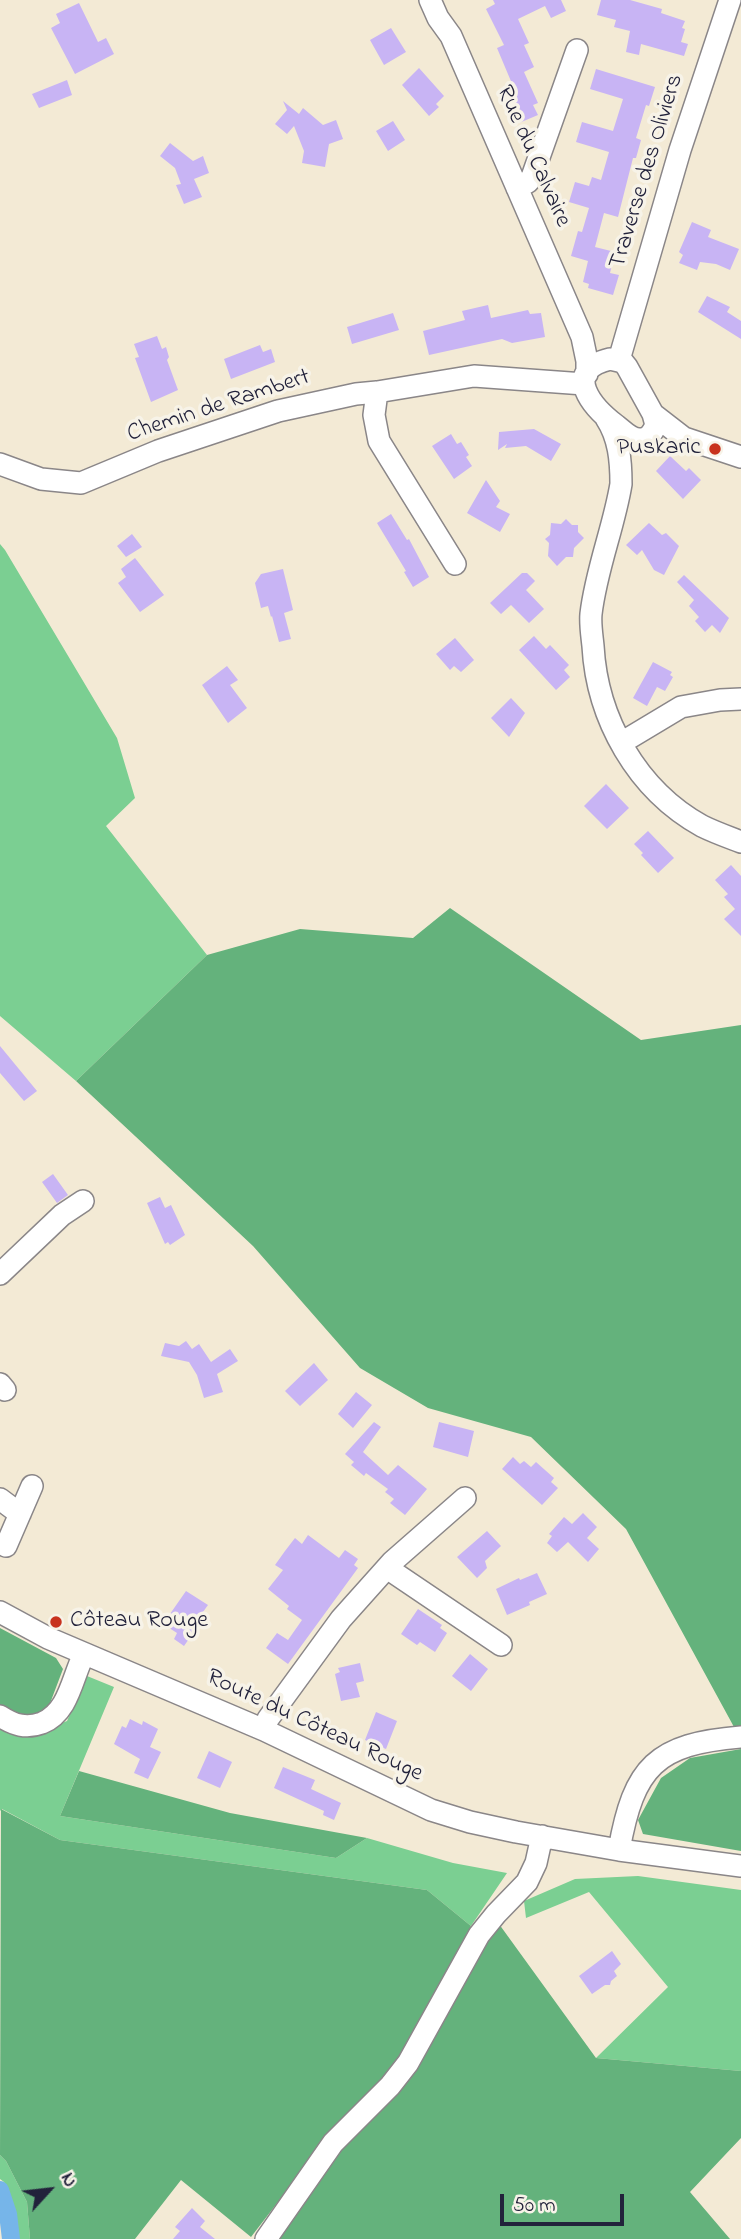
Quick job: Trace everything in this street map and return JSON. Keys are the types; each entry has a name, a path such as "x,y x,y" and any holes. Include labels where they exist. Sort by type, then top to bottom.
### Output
{"street":[{"name":"Rue du Calvaire","path":"430,0 438,18 451,36 582,337 587,361 585,379"},
{"path":"443,0 451,36"},
{"name":"Traverse des Oliviers","path":"615,359 730,0"},
{"path":"517,188 532,177 577,50"},
{"name":"Rue du Calvaire","path":"582,337 599,353 627,367 653,414"},
{"path":"615,359 596,363 585,379 589,399 606,418 631,437 684,438 738,449"},
{"name":"Chemin de Rambert","path":"0,464 41,479 81,483 158,452 278,411 356,394 474,376 585,379"},
{"path":"377,392 374,415 379,441 455,564"},
{"path":"653,414 684,438"},
{"path":"621,461 628,447 644,439 656,425 653,414"},
{"path":"606,418 616,437 621,461 618,500 591,615 594,667 601,697 621,743 648,782 668,802 702,826 741,842"},
{"path":"621,743 681,706 720,699 741,699"},
{"path":"0,1274 62,1215 83,1201"},
{"path":"6,1546 32,1486"},
{"path":"264,1730 268,1719 341,1619 387,1568 465,1498"},
{"path":"0,1499 20,1514"},
{"path":"387,1568 501,1645"},
{"name":"Route du Côteau Rouge","path":"0,1612 48,1638 264,1730 430,1810 470,1822 619,1850 741,1866"},
{"path":"0,1716 18,1726 32,1727 57,1714 64,1704 84,1654"},
{"path":"619,1850 629,1802 637,1786 659,1761 688,1745 741,1737"},
{"path":"266,2239 333,2143 390,2086 408,2063 479,1936 527,1882 536,1863 542,1836"}],"green space":[{"path":"0,544 117,738 135,798 106,826 207,955 76,1081 0,1016"},
{"path":"450,908 641,1040 741,1025 741,1726 734,1727 626,1529 531,1437 428,1408 360,1368 253,1246 76,1081 207,955 300,929 413,938"},
{"path":"0,1628 56,1658 63,1669 49,1706 31,1717 0,1710"},
{"path":"87,1676 114,1687 60,1816 336,1858 367,1838 453,1863 507,1873 471,1926 427,1890 60,1840 2,1809 0,1811 0,1727 25,1733 67,1721"},
{"path":"741,1749 741,1851 643,1834 638,1820 661,1778 690,1758"},
{"path":"79,1771 230,1813 367,1838 336,1858 60,1816"},
{"path":"1,1809 60,1840 427,1890 471,1926 401,2066 321,2146 251,2237 181,2180 135,2239 30,2239 27,2202 6,2161 0,2155"},
{"path":"638,1876 741,1890 741,2071 596,2058 668,1987 589,1892 526,1918 524,1901 575,1879"},
{"path":"499,1924 596,2058 741,2071 741,2138 690,2192 730,2239 275,2239"},
{"path":"0,2155 6,2161 27,2202 30,2239 16,2239 15,2214 4,2182 0,2179"}],"building":[{"path":"493,0 561,0 566,11 551,18 545,6 518,19 529,43 524,45 534,67 524,72 538,103 533,105 538,115 519,123 505,90 513,86 497,48 504,45 486,9 495,4"},
{"path":"601,0 630,0 662,9 661,13 685,21 681,42 688,44 684,56 641,44 639,55 626,52 630,31 614,27 616,20 597,15"},
{"path":"79,3 98,42 106,38 114,54 75,74 51,28 60,23 56,14"},
{"path":"391,28 406,52 384,65 370,40"},
{"path":"419,68 444,96 436,104 439,107 429,116 402,85"},
{"path":"596,69 655,87 649,106 646,105 636,138 641,140 636,158 633,158 618,217 604,213 595,247 615,252 610,273 619,275 613,295 588,288 589,284 583,282 588,261 571,256 578,231 582,232 589,208 569,202 575,182 589,186 592,177 601,180 609,152 576,142 582,122 613,131 623,99 590,89"},
{"path":"67,80 72,95 39,108 32,94"},
{"path":"283,101 299,114 303,108 323,125 336,120 343,139 329,144 325,167 302,163 304,151 294,126 287,134 275,124 287,110"},
{"path":"393,121 405,140 388,151 376,131"},
{"path":"170,143 193,161 203,156 209,173 194,179 202,197 184,204 176,185 181,184 175,168 160,156"},
{"path":"692,222 711,230 708,237 739,249 730,270 716,264 700,262 697,270 679,263 683,255 679,252"},
{"path":"707,296 730,307 727,312 741,321 741,339 698,312"},
{"path":"488,305 491,318 528,310 530,314 541,313 545,337 512,343 502,339 429,355 423,331 465,320 462,311"},
{"path":"393,313 399,330 352,344 347,327"},
{"path":"157,336 162,349 166,347 169,357 167,360 178,390 151,402 135,358 139,357 134,344"},
{"path":"260,345 263,352 271,349 275,362 231,379 224,359"},
{"path":"534,429 561,444 551,461 526,446 505,448 507,444 498,450 499,432"},
{"path":"451,434 457,444 461,442 472,466 454,479 432,446"},
{"path":"670,456 686,471 689,468 701,480 683,499 656,471"},
{"path":"486,480 500,501 496,507 510,514 500,532 467,513"},
{"path":"391,514 407,540 409,539 429,577 413,587 377,523"},
{"path":"566,519 572,525 578,525 578,532 584,538 574,548 573,557 566,557 557,566 548,556 549,543 545,539 550,535 551,523 561,524"},
{"path":"649,523 662,535 666,533 679,546 664,575 654,570 642,550 637,555 626,545"},
{"path":"132,534 142,547 126,557 117,546"},
{"path":"135,558 164,595 140,612 118,583 126,577 121,569"},
{"path":"283,569 293,610 284,613 291,639 279,642 268,606 261,608 255,583 261,574"},
{"path":"522,573 527,573 535,581 526,590 544,609 529,623 511,605 501,614 490,603"},
{"path":"684,575 729,618 720,633 712,625 705,632 695,621 699,617 689,606 694,600 677,582"},
{"path":"534,636 546,649 550,645 569,665 564,670 570,677 556,690 519,650"},
{"path":"455,638 474,660 461,672 454,666 450,670 436,654"},
{"path":"653,662 672,672 670,675 673,677 665,691 657,687 647,706 633,698"},
{"path":"227,666 238,680 230,685 247,708 228,723 202,685"},
{"path":"511,698 525,713 509,737 491,718"},
{"path":"606,784 629,808 607,829 584,806"},
{"path":"648,831 674,858 658,873 634,844"},
{"path":"731,865 741,876 741,936 724,919 735,909 724,897 728,894 715,880"},
{"path":"0,1046 37,1091 24,1101 0,1073"},
{"path":"53,1174 68,1195 57,1203 42,1182"},
{"path":"160,1197 165,1208 171,1205 185,1235 170,1245 168,1242 165,1244 147,1203"},
{"path":"186,1341 192,1349 199,1344 211,1362 230,1349 238,1361 217,1374 223,1392 204,1398 197,1375 189,1362 161,1356 165,1343 179,1346"},
{"path":"314,1363 328,1380 300,1406 285,1391"},
{"path":"356,1392 372,1405 353,1428 338,1414"},
{"path":"374,1422 381,1427 363,1452 388,1475 398,1465 427,1489 405,1515 390,1503 394,1499 385,1492 388,1489 366,1473 364,1476 351,1465 354,1462 345,1454"},
{"path":"439,1422 474,1431 468,1457 433,1447"},
{"path":"513,1457 520,1464 524,1461 531,1467 536,1462 554,1478 551,1482 558,1488 542,1505 502,1469"},
{"path":"583,1513 597,1527 587,1538 599,1549 588,1562 568,1542 557,1552 547,1543 552,1536 549,1534 564,1517 572,1524"},
{"path":"487,1531 501,1546 485,1561 487,1568 477,1578 457,1557"},
{"path":"308,1535 339,1558 345,1550 358,1559 354,1565 358,1568 288,1664 266,1648 277,1633 288,1640 302,1620 268,1589 283,1570 275,1565 285,1551 295,1538 302,1544"},
{"path":"537,1573 547,1594 507,1615 496,1589"},
{"path":"186,1591 208,1605 195,1623 198,1626 184,1646 174,1639 177,1633 163,1624"},
{"path":"418,1609 442,1625 440,1628 447,1633 435,1652 420,1642 417,1645 401,1634"},
{"path":"470,1654 488,1669 471,1691 452,1676"},
{"path":"360,1663 364,1681 356,1683 360,1697 341,1701 335,1674 340,1672 338,1668"},
{"path":"376,1712 397,1721 386,1749 365,1740"},
{"path":"130,1719 142,1725 143,1721 158,1729 150,1747 161,1752 148,1779 134,1773 140,1759 114,1744 122,1726 126,1728"},
{"path":"209,1751 232,1762 220,1788 197,1778"},
{"path":"283,1767 315,1780 311,1789 341,1803 334,1820 323,1815 324,1811 274,1788"},
{"path":"612,1951 621,1964 614,1971 617,1976 610,1985 605,1985 592,1994 579,1976"},
{"path":"192,2208 205,2221 200,2227 215,2239 173,2239 180,2231 175,2227"}],"waterway":[{"path":"0,2190 8,2214 11,2239"}],"place":[{"name":"Puskaric","path":"715,449"},
{"name":"Côteau Rouge","path":"56,1622"}]}
